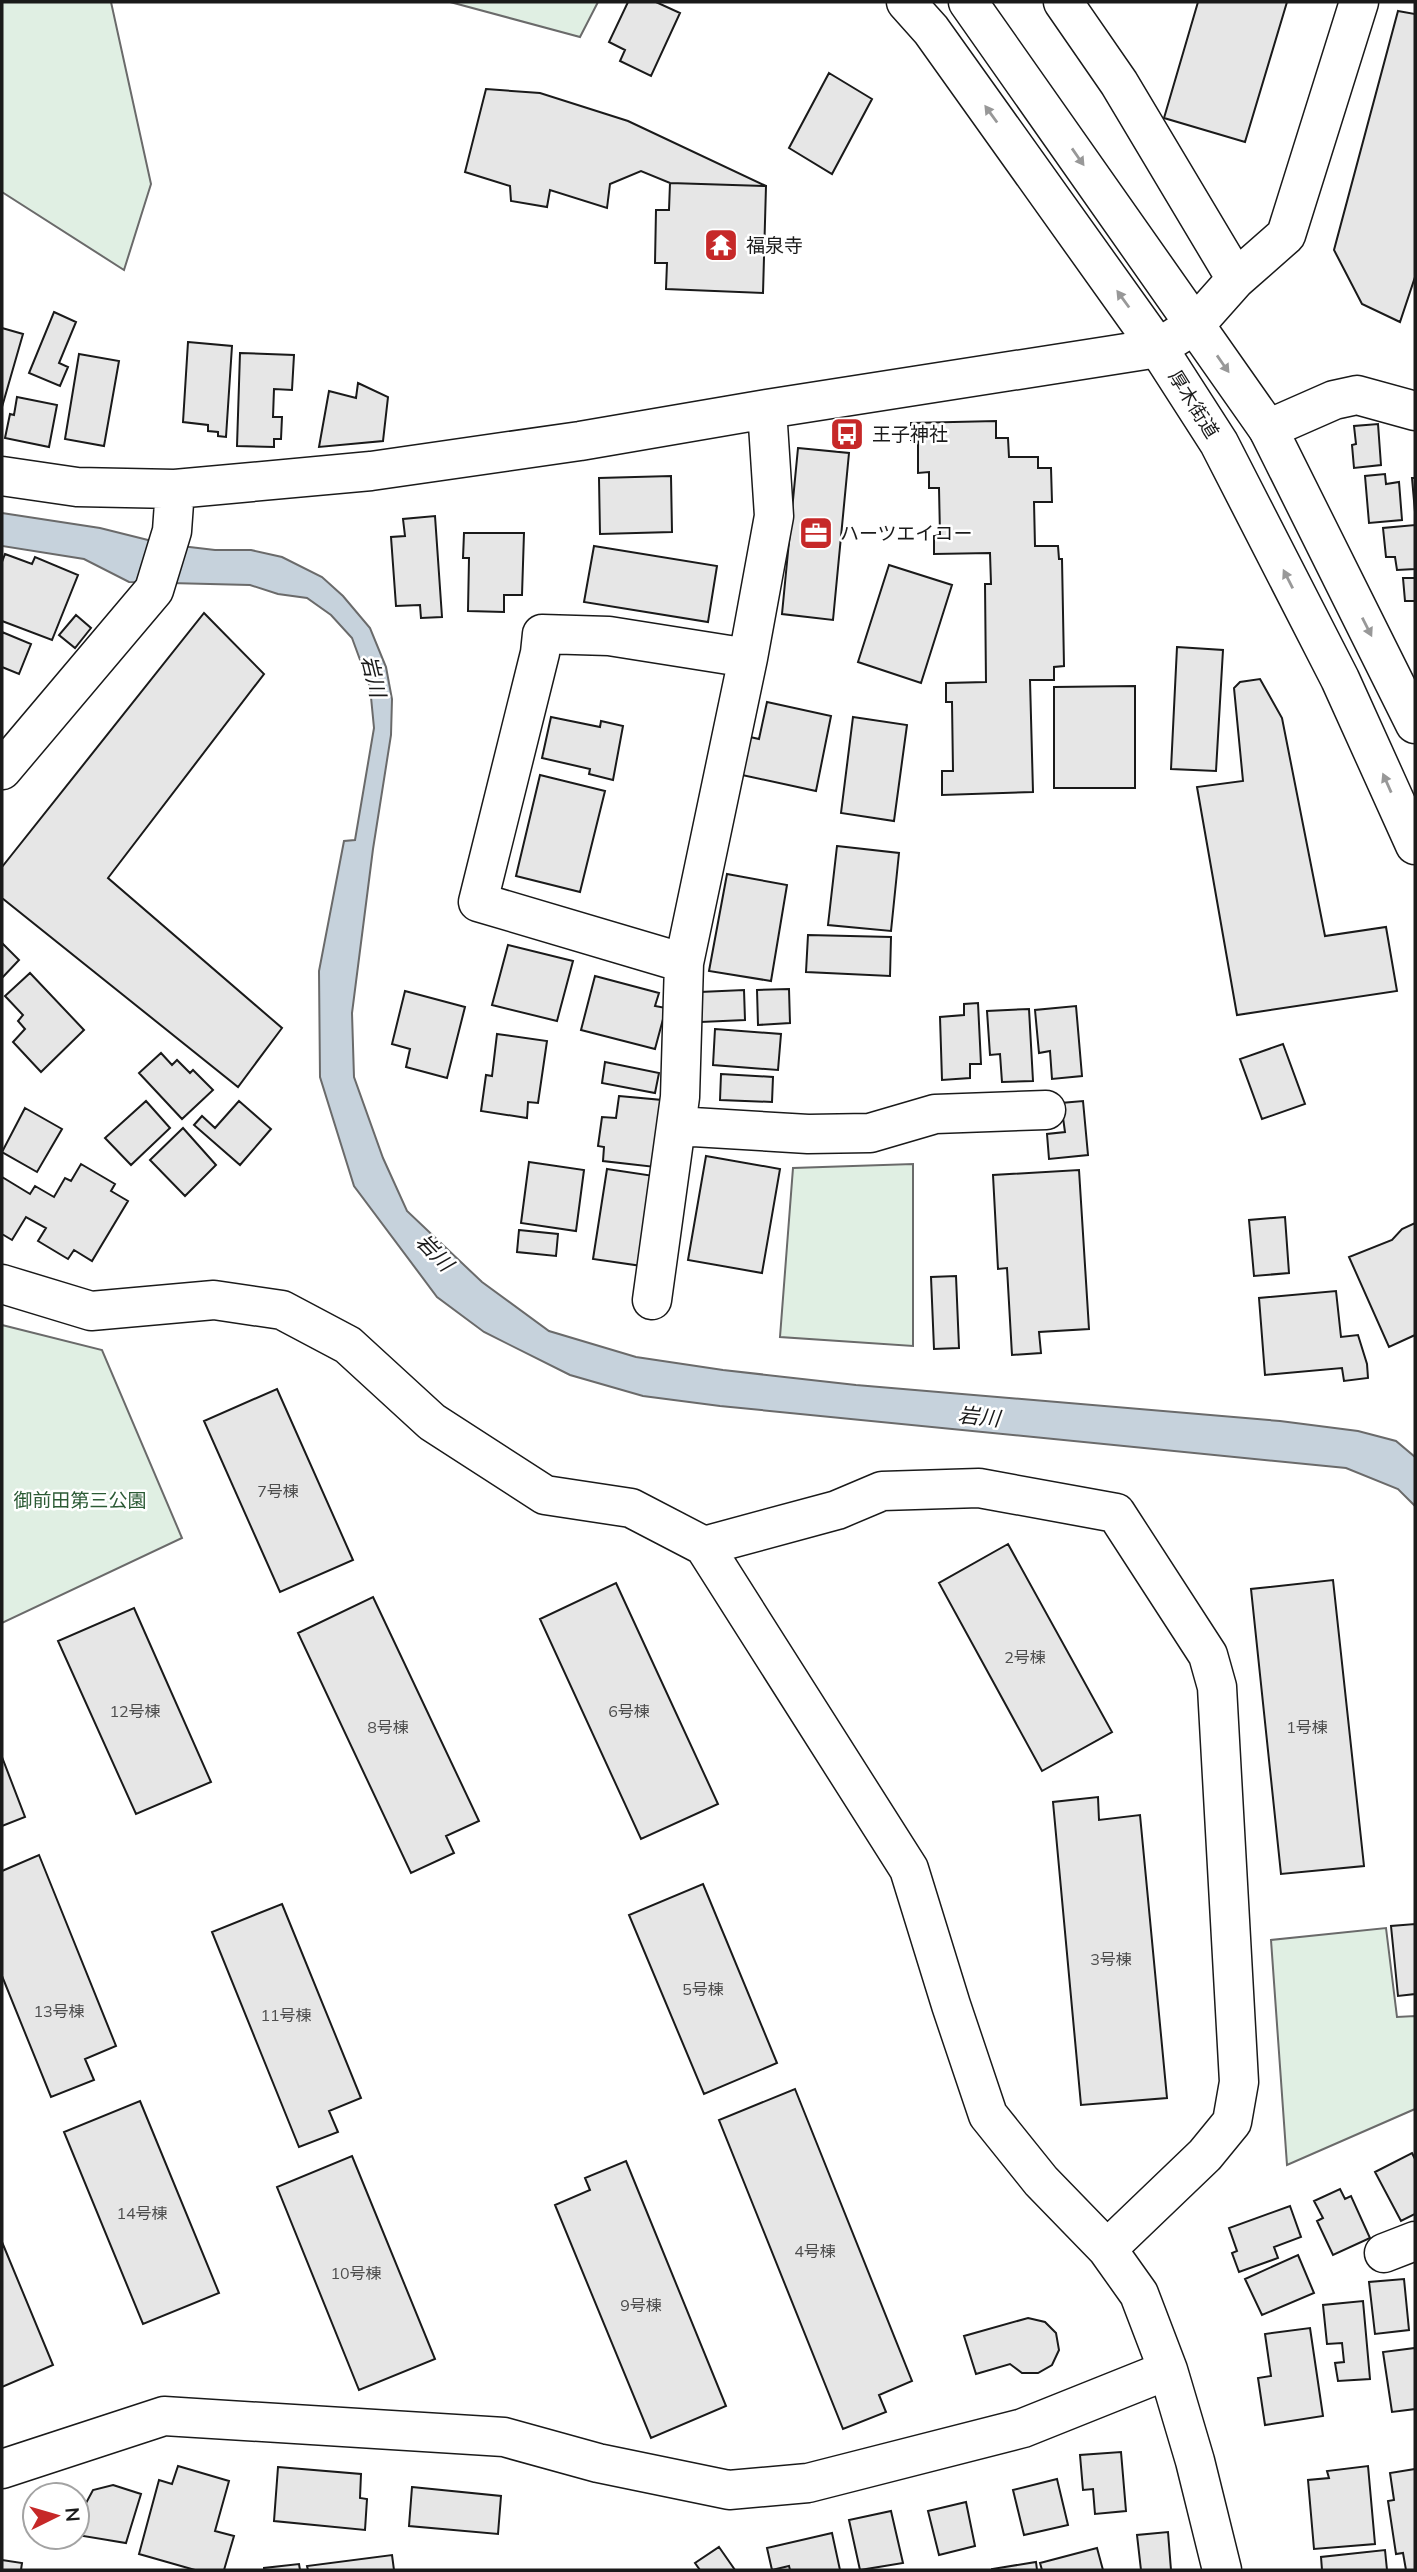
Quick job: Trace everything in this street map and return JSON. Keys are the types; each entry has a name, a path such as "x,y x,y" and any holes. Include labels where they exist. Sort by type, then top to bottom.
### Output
{"main road":[{"name":"厚木街道","path":"906,2 931,30 1158,348 1219,443 1339,678 1415,845"},
{"path":"968,2 1268,429 1415,724"},
{"path":"1063,2 1119,83 1236,279"},
{"path":"2,476 77,487 175,489 371,471 580,442 767,409 1158,348 1196,324 1236,279 1286,235 1359,2"},
{"path":"1268,429 1334,400 1357,395 1415,411"},
{"path":"652,1300 680,1097 684,963 748,658 774,516 767,409"},
{"path":"2,770 154,590 172,531 175,489"},
{"path":"684,963 478,902 540,653 542,634 609,636 748,658"},
{"path":"676,1126 807,1134 870,1133 935,1114 1046,1110"},
{"path":"2,1284 91,1311 214,1300 282,1310 348,1345 432,1422 545,1495 631,1508 704,1546 909,1869 988,2115 1041,2181 1107,2249 1139,2294 1168,2370 1195,2461 1222,2570"},
{"path":"704,1546 837,1510 882,1491 979,1488 1116,1513 1208,1655 1217,1687 1228,1925 1239,2081 1231,2122 1205,2155 1107,2249"},
{"path":"2,2469 164,2416 504,2437 598,2463 729,2490 808,2483 1023,2428 1168,2370"}],"green space":[{"path":"2,2 111,2 151,184 124,270 2,192"},
{"path":"450,2 598,2 580,37"},
{"path":"913,1164 913,1346 780,1337 793,1168"},
{"name":"御前田第三公園","path":"2,1325 102,1350 182,1538 2,1623"},
{"path":"1386,1928 1397,2017 1415,2016 1415,2109 1287,2165 1271,1940"}],"water":[{"name":"岩川","path":"2,513 100,528 164,544 215,550 251,550 282,557 322,577 343,596 370,628 386,667 392,699 391,735 352,1013 354,1077 383,1158 407,1211 482,1282 549,1331 636,1357 723,1370 856,1385 1280,1421 1358,1431 1396,1441 1415,1457 1415,1506 1398,1489 1346,1468 720,1406 643,1396 570,1375 484,1332 437,1297 354,1186 320,1077 319,971 344,841 355,840 374,728 370,687 352,638 331,615 307,598 278,594 250,585 129,582 84,559 2,546"}],"building":[{"path":"628,2 656,2 680,13 651,76 620,61 625,50 609,42"},
{"path":"1198,2 1287,2 1245,142 1164,118"},
{"path":"1398,11 1415,14 1415,277 1400,322 1362,304 1334,250"},
{"path":"829,73 872,99 832,174 789,148"},
{"path":"486,89 540,93 628,121 766,186 670,183 641,171 610,184 607,208 550,190 547,207 511,201 510,186 465,172"},
{"path":"670,183 766,186 763,293 666,289 667,263 655,263 656,210 669,210"},
{"path":"54,312 76,322 59,363 68,367 60,386 29,373"},
{"path":"2,328 23,334 2,407"},
{"path":"188,342 232,346 226,437 218,436 218,432 208,431 208,425 183,422"},
{"path":"240,353 294,355 292,390 274,389 273,417 282,417 281,439 274,439 274,447 237,446"},
{"path":"79,354 119,361 104,446 65,439"},
{"path":"358,383 388,397 383,441 319,447 329,391 356,398"},
{"path":"17,397 57,405 49,447 5,438 10,414 14,415"},
{"path":"996,421 996,438 1008,438 1009,457 1038,457 1038,468 1051,468 1052,502 1034,502 1035,546 1058,546 1059,559 1062,559 1064,666 1054,667 1054,680 1030,680 1033,792 942,795 942,771 953,771 952,702 946,702 946,683 986,682 985,584 991,584 990,553 934,554 934,536 940,535 939,488 929,488 929,472 918,473 918,440 911,440 911,423"},
{"path":"1378,424 1381,465 1354,468 1354,426"},
{"name":"ハーツエイコー","path":"798,448 849,453 833,620 782,614"},
{"path":"1385,474 1386,484 1399,482 1402,520 1369,523 1365,476"},
{"path":"671,476 672,532 600,534 599,478"},
{"path":"1412,478 1415,478 1415,512"},
{"path":"435,516 442,617 421,618 420,605 396,606 391,537 405,536 403,519"},
{"path":"1415,525 1415,569 1397,570 1395,557 1386,557 1383,528"},
{"path":"464,533 524,533 522,595 504,595 504,612 468,611 469,558 463,558"},
{"path":"594,546 717,566 708,622 584,602"},
{"path":"5,554 32,564 35,557 78,575 52,640 2,621 2,562"},
{"path":"889,565 952,585 921,683 858,662"},
{"path":"1403,578 1415,578 1415,601 1405,601"},
{"path":"204,613 264,674 108,878 282,1028 238,1087 2,898 2,867"},
{"path":"76,615 91,628 75,648 59,635"},
{"path":"2,632 31,644 19,674 2,667"},
{"path":"1177,647 1223,650 1216,771 1171,769"},
{"path":"1260,679 1282,718 1325,936 1386,927 1397,991 1237,1015 1197,787 1243,781 1234,688 1240,682"},
{"path":"1135,686 1135,788 1054,788 1054,687"},
{"path":"767,702 831,716 816,791 742,775 750,737 759,739"},
{"path":"551,717 600,727 601,721 623,726 613,780 589,774 590,769 542,758"},
{"path":"853,717 907,725 894,821 841,813"},
{"path":"540,775 605,791 580,892 516,876"},
{"path":"837,846 899,853 891,931 828,925"},
{"path":"727,874 787,885 771,981 709,971"},
{"path":"808,935 891,937 890,976 806,972"},
{"path":"2,943 19,960 2,978"},
{"path":"508,945 573,961 557,1021 492,1005"},
{"path":"30,973 84,1030 41,1072 13,1042 25,1029 18,1021 23,1015 5,996"},
{"path":"595,976 659,993 655,1006 666,1008 655,1049 581,1030"},
{"path":"789,989 790,1023 758,1025 757,990"},
{"path":"744,990 745,1020 701,1022 700,992"},
{"path":"405,991 465,1007 447,1078 406,1067 410,1049 392,1044"},
{"path":"978,1003 981,1064 970,1064 970,1078 942,1080 940,1017 964,1015 964,1004"},
{"path":"1076,1006 1082,1076 1052,1079 1050,1051 1039,1053 1035,1010"},
{"path":"1029,1009 1033,1081 1002,1082 1000,1054 990,1055 987,1011"},
{"path":"715,1029 781,1034 778,1070 713,1065"},
{"path":"497,1034 547,1041 538,1103 528,1102 527,1118 481,1111 486,1075 492,1076"},
{"path":"1283,1044 1305,1104 1262,1119 1240,1059"},
{"path":"161,1053 172,1065 177,1060 190,1073 193,1070 213,1090 182,1119 139,1073"},
{"path":"605,1062 659,1073 655,1093 602,1083"},
{"path":"721,1074 773,1077 772,1102 720,1100"},
{"path":"619,1096 662,1100 655,1167 603,1161 604,1147 598,1146 602,1117 616,1118"},
{"path":"146,1101 170,1128 131,1165 105,1138"},
{"path":"239,1101 271,1129 240,1165 194,1125 202,1116 215,1128"},
{"path":"1083,1101 1088,1155 1049,1159 1047,1134 1065,1132 1061,1103"},
{"path":"25,1108 62,1129 37,1172 2,1152"},
{"path":"183,1128 216,1165 185,1196 150,1160"},
{"path":"706,1156 780,1169 762,1273 688,1260"},
{"path":"529,1162 584,1170 576,1231 521,1223"},
{"path":"81,1164 115,1184 111,1191 128,1201 92,1261 74,1250 68,1259 38,1241 46,1228 26,1217 12,1240 2,1234 2,1177 30,1194 35,1186 54,1197 65,1178 71,1181"},
{"path":"607,1169 654,1176 642,1266 593,1259"},
{"path":"1079,1170 1089,1329 1039,1332 1041,1353 1012,1355 1007,1268 998,1269 993,1175"},
{"path":"1285,1217 1289,1273 1254,1276 1249,1220"},
{"path":"1415,1223 1415,1335 1389,1347 1349,1257 1392,1240 1402,1229"},
{"path":"519,1230 558,1234 556,1256 517,1252"},
{"path":"956,1276 959,1348 934,1349 931,1277"},
{"path":"1336,1291 1341,1337 1358,1335 1367,1364 1368,1378 1344,1381 1342,1368 1265,1375 1259,1298"},
{"path":"277,1389 353,1560 280,1592 204,1421"},
{"path":"1008,1544 1112,1732 1042,1771 939,1583"},
{"path":"1333,1580 1364,1866 1281,1874 1251,1589"},
{"path":"616,1583 718,1804 641,1839 540,1619"},
{"path":"373,1597 479,1821 446,1836 454,1853 411,1873 298,1633"},
{"path":"134,1608 211,1782 136,1814 58,1641"},
{"path":"2,1757 25,1817 2,1826"},
{"path":"1098,1797 1099,1820 1140,1815 1167,2098 1081,2105 1053,1802"},
{"path":"39,1855 116,2046 85,2059 94,2080 51,2097 2,1976 2,1871"},
{"path":"703,1884 777,2063 704,2094 629,1915"},
{"path":"282,1904 361,2098 329,2111 338,2132 299,2147 212,1932"},
{"path":"1415,1924 1415,1994 1398,1996 1391,1926"},
{"path":"795,2089 912,2381 879,2395 886,2412 843,2429 719,2120"},
{"path":"140,2101 219,2293 143,2324 64,2132"},
{"path":"1412,2153 1415,2159 1415,2214 1401,2221 1375,2172"},
{"path":"352,2156 435,2359 359,2390 277,2187"},
{"path":"626,2161 726,2406 651,2438 555,2205 590,2190 585,2178"},
{"path":"1340,2189 1345,2199 1351,2196 1370,2238 1333,2255 1317,2221 1323,2218 1314,2201"},
{"path":"1290,2206 1301,2237 1274,2247 1278,2258 1239,2272 1232,2253 1237,2251 1229,2228"},
{"path":"2,2242 53,2365 2,2387"},
{"path":"1298,2255 1314,2293 1262,2315 1245,2279"},
{"path":"1404,2279 1409,2330 1375,2334 1369,2282"},
{"path":"1363,2301 1370,2379 1338,2381 1335,2363 1344,2362 1342,2343 1327,2344 1323,2305"},
{"path":"1028,2318 1045,2322 1056,2333 1059,2350 1052,2365 1038,2373 1022,2373 1010,2364 976,2374 964,2336"},
{"path":"1310,2328 1323,2416 1265,2425 1258,2378 1271,2376 1265,2334"},
{"path":"1415,2348 1415,2409 1392,2412 1383,2352"},
{"path":"1121,2452 1126,2511 1095,2514 1093,2489 1083,2490 1080,2455"},
{"path":"178,2466 229,2481 215,2531 234,2536 224,2570 195,2570 139,2554 159,2480 172,2484"},
{"path":"1368,2466 1375,2544 1314,2549 1308,2480 1329,2478 1327,2471"},
{"path":"278,2467 361,2474 360,2498 367,2499 365,2530 274,2521"},
{"path":"1415,2469 1415,2570 1406,2570 1403,2553 1396,2554 1388,2501 1394,2500 1390,2473"},
{"path":"1057,2479 1068,2525 1024,2535 1013,2490"},
{"path":"113,2485 141,2494 126,2543 91,2537 93,2490"},
{"path":"412,2487 501,2496 498,2534 409,2526"},
{"path":"966,2502 975,2546 939,2555 928,2511"},
{"path":"891,2511 903,2563 860,2570 849,2520"},
{"path":"1168,2532 1171,2570 1141,2570 1137,2535"},
{"path":"832,2533 840,2570 790,2570 789,2566 772,2570 767,2548"},
{"path":"719,2547 735,2570 700,2570 695,2563"},
{"path":"1097,2548 1103,2570 1042,2570 1040,2563"},
{"path":"1385,2550 1387,2570 1322,2570 1321,2557"},
{"path":"392,2555 394,2570 308,2570 307,2566"},
{"path":"2,2560 22,2563 21,2570 2,2570"},
{"path":"1036,2562 1037,2570 992,2570 992,2569"},
{"path":"299,2564 300,2570 264,2570 264,2568"}],"place":[{"name":"福泉寺","path":"721,245"},
{"name":"王子神社","path":"847,434"},
{"name":"ハーツエイコー","path":"816,533"}]}
